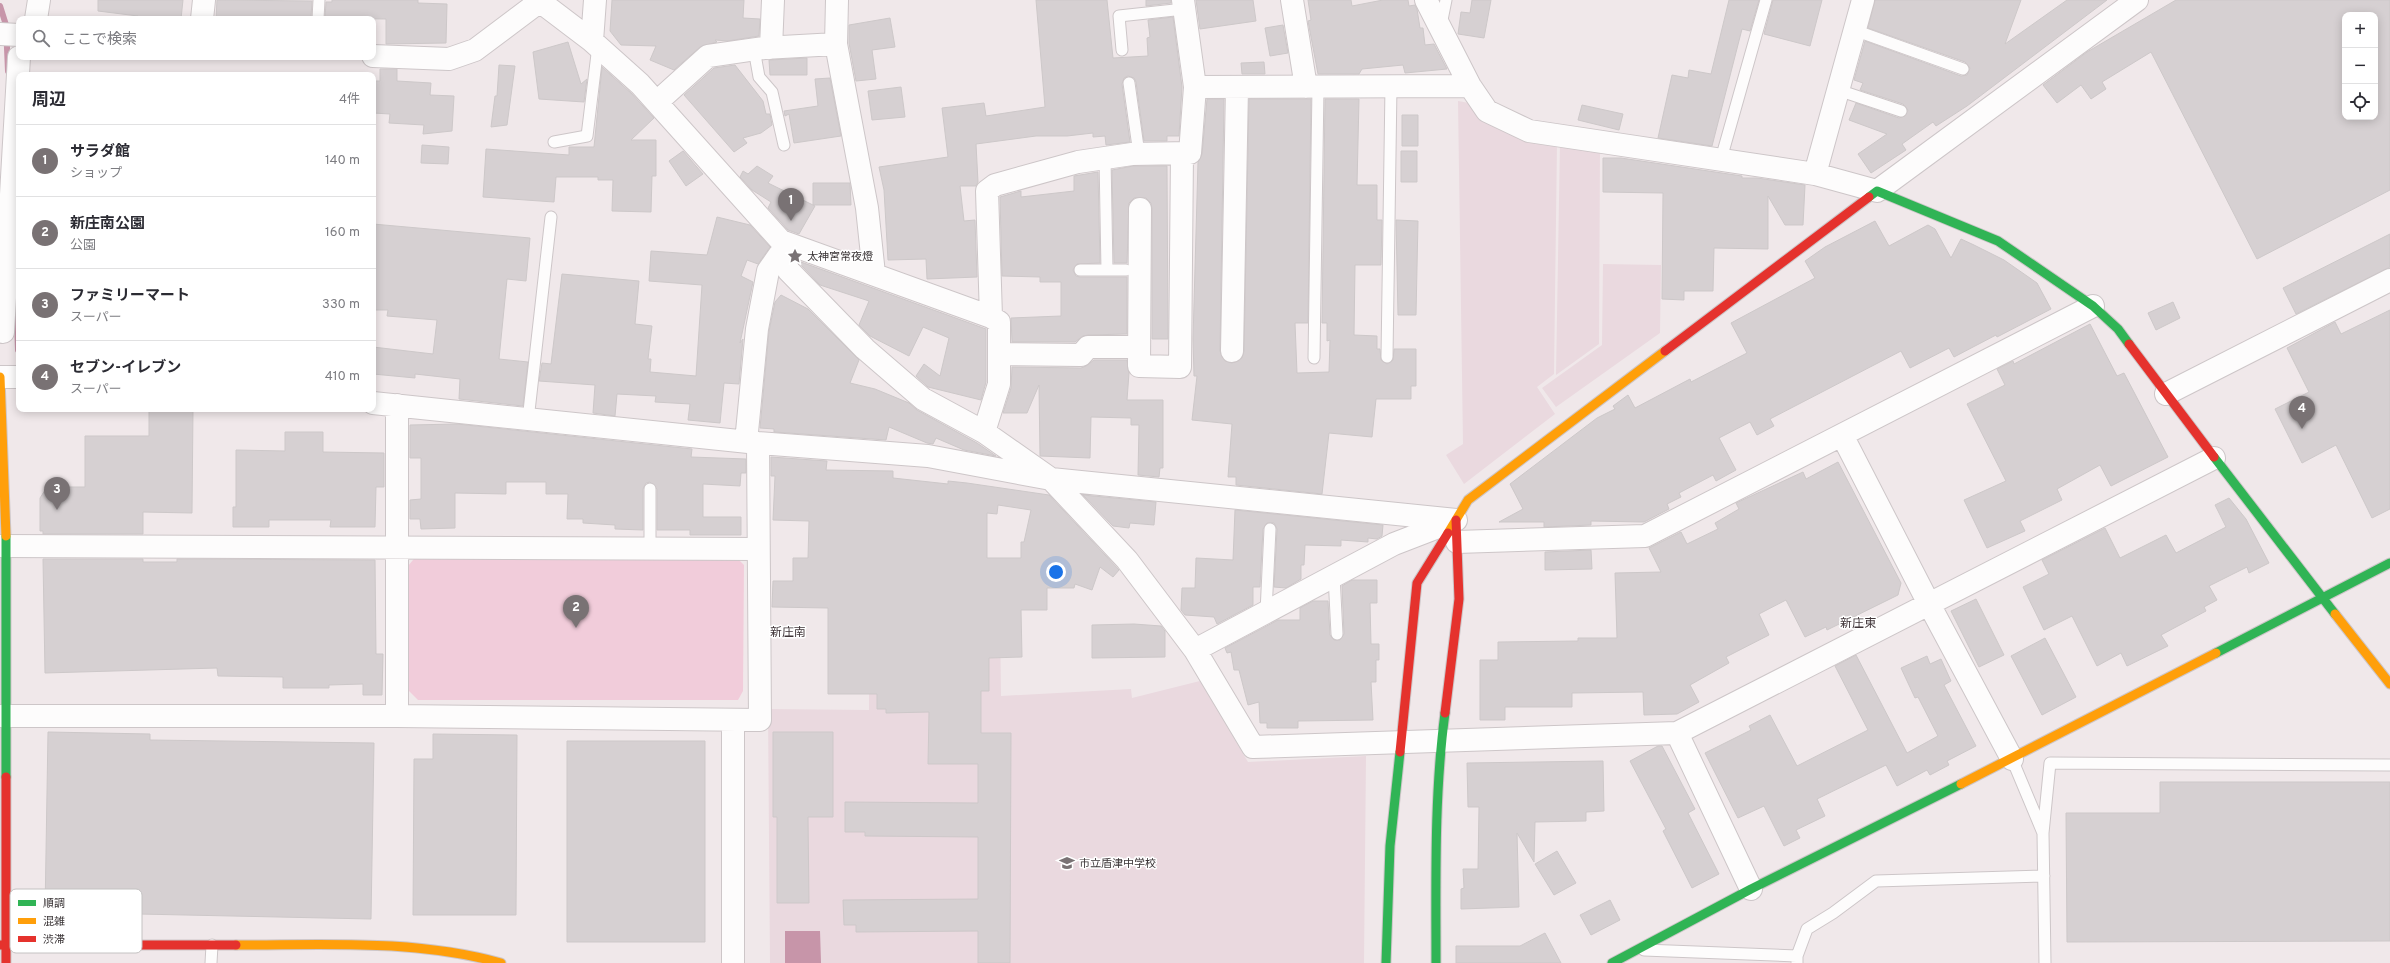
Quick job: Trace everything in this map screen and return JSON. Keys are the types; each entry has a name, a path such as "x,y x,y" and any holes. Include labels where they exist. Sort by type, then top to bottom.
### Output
{"street":[{"path":"36,16 39,0"},
{"path":"202,16 204,0"},
{"path":"595,43 596,0"},
{"path":"762,49 773,0"},
{"path":"837,0 836,44 867,208 874,274"},
{"path":"1292,0 1312,87"},
{"path":"1426,0 1470,86 1487,111 1529,131 1815,174 1877,191 1998,241 2093,306 2118,329 2214,458 2324,596 2390,684"},
{"path":"1815,174 1863,0"},
{"path":"1386,963 1390,846 1399,741 1417,583 1468,500 1877,191 2137,0"},
{"path":"376,56 449,59 475,50 538,1 595,43 640,84 657,102 782,246 788,270 865,349 923,400 984,432 1051,479 1127,560 1195,650 1253,747 1399,741 1677,734 2214,458"},
{"path":"990,317 987,191 995,185 1078,162 1139,154 1190,153 1195,87 1184,4"},
{"path":"657,102 708,56 762,49 836,44"},
{"path":"18,72 19,60"},
{"path":"1195,87 1470,86"},
{"path":"1232,351 1237,87"},
{"path":"3,332 16,109"},
{"path":"1140,209 1139,366 1180,367 1182,153"},
{"path":"782,246 874,274 990,317 999,322 999,384 984,432"},
{"path":"3,716 397,716 760,720 757,549 752,443 757,329 768,271 782,246"},
{"path":"2166,394 2390,280"},
{"path":"1457,542 1645,536 2093,306"},
{"path":"999,354 1081,355 1088,347 1139,347"},
{"path":"6,963 3,945 3,546 7,377"},
{"path":"376,403 752,443 928,456 1051,479 1456,520"},
{"path":"397,405 397,716"},
{"path":"1842,435 1928,604 2012,759"},
{"path":"1436,963 1436,844 1441,741 1459,598 1456,520"},
{"path":"1195,650 1394,544 1456,520"},
{"path":"3,546 757,549"},
{"path":"1612,963 1752,889 2012,759 2390,563"},
{"path":"733,720 733,963"},
{"path":"1677,734 1752,889"},
{"path":"142,945 402,945 472,955 501,963"}],"lane":[{"path":"318,16 319,0"},
{"path":"1441,29 1446,0"},
{"path":"1721,159 1766,0"},
{"path":"1122,50 1119,16 1184,4"},
{"path":"1854,30 1963,69"},
{"path":"554,142 587,136 595,43"},
{"path":"762,49 759,77 772,92 784,145"},
{"path":"1129,83 1139,154"},
{"path":"1388,357 1391,86"},
{"path":"1312,87 1314,358"},
{"path":"1838,90 1901,111"},
{"path":"1105,158 1107,270"},
{"path":"528,420 551,217"},
{"path":"1080,270 1126,270"},
{"path":"650,489 650,549"},
{"path":"1266,612 1270,529"},
{"path":"1334,576 1337,634"},
{"path":"2012,759 2043,833"},
{"path":"2045,963 2043,833 2050,763 2390,765"},
{"path":"1637,950 1797,960 1807,929 1833,913 1876,881 2044,876"},
{"path":"211,963 212,945"}],"shaded area":[{"path":"1458,101 1469,103 1557,143 1554,374 1537,387 1555,414 1464,484 1446,455 1463,444"},
{"path":"1560,142 1600,147 1599,344 1556,375"},
{"path":"1603,264 1661,265 1660,333 1556,407 1542,388 1602,345"},
{"path":"418,554 734,555 744,565 743,691 738,700 418,700 408,690 408,566"},
{"name":"市立盾津中学校","path":"869,619 1000,620 1001,696 1131,689 1132,698 1200,681 1248,762 1366,756 1364,963 770,963 768,709 869,710"},
{"path":"785,931 820,931 821,963 785,963"}],"building":[{"path":"98,0 183,0 181,16 138,16 98,11"},
{"path":"217,0 312,1 311,16 216,16"},
{"path":"332,0 418,0 418,3 447,4 446,43 386,44 386,19 376,19 376,16 325,16 326,2 332,2"},
{"path":"612,0 744,0 743,18 760,19 759,36 728,41 715,40 717,42 700,47 674,70 650,60 656,46 621,45 610,31"},
{"path":"1036,0 1107,0 1113,58 1148,56 1147,38 1150,37 1148,20 1173,17 1182,87 1179,136 1167,136 1167,141 1144,141 1136,82 1134,78 1128,76 1124,78 1122,84 1130,142 1106,145 1105,136 1093,137 1093,133 1067,136 1036,136 976,144 978,182 976,186 960,186 964,221 975,220 977,277 927,279 926,259 888,260 884,190 879,167 948,157 942,108 984,103 986,116 1045,107"},
{"path":"1146,0 1171,0 1171,3 1146,6"},
{"path":"1196,0 1253,0 1256,21 1200,29"},
{"path":"1308,0 1351,0 1352,6 1383,0 1408,0 1409,6 1415,5 1417,9 1420,28 1423,28 1425,45 1434,44 1447,69 1405,73 1403,65 1362,69 1359,74 1318,74 1308,21 1311,20"},
{"path":"1472,0 1491,0 1484,38 1458,34 1461,12 1470,13"},
{"path":"1729,0 1759,0 1750,31 1742,29 1712,146 1658,138 1672,75 1688,78 1689,70 1711,74"},
{"path":"1773,0 1822,0 1810,46 1764,34"},
{"path":"1875,0 2021,0 2005,44 2067,0 2107,0 1967,106 1936,126 1933,122 1902,144 1906,150 1871,173 1858,154 1887,134 1849,120 1856,103 1899,118 1905,116 1908,110 1903,104 1860,90 1863,83 1854,80 1865,41 1961,76 1967,75 1970,68 1965,62 1868,28"},
{"path":"2176,0 2390,0 2390,190 2257,259 2151,52 2102,82 2106,89 2091,99 2081,85 2057,103 2043,85 2087,52"},
{"path":"890,18 895,47 872,50 876,79 856,81 849,43 849,25"},
{"path":"1283,25 1288,53 1270,56 1265,28"},
{"path":"568,42 581,84 587,79 584,102 539,99 533,52"},
{"path":"807,58 807,75 770,75 769,60"},
{"path":"1264,62 1265,74 1242,74 1241,63"},
{"path":"499,65 515,66 507,125 491,127 495,96 497,96"},
{"path":"735,65 763,101 766,114 770,114 772,125 761,133 743,138 747,143 734,152 684,95 714,68"},
{"path":"602,67 631,93 654,118 631,140 656,140 656,176 652,176 651,212 612,211 613,180 598,180 598,177 556,177 554,202 483,197 486,149 569,155 569,147 594,147"},
{"path":"380,69 397,69 397,81 431,83 430,95 454,96 452,131 423,134 424,125 389,123 390,114 376,113 376,81 380,81"},
{"path":"830,78 841,136 794,143 789,114 785,116 784,111 818,106 815,79"},
{"path":"901,87 905,117 872,120 868,91"},
{"path":"1207,99 1224,99 1220,351 1225,361 1232,363 1242,358 1244,351 1249,99 1311,99 1308,323 1295,323 1297,373 1329,372 1330,340 1327,341 1327,323 1322,323 1325,99 1359,99 1357,185 1377,185 1377,220 1382,220 1381,265 1355,265 1354,335 1377,336 1377,349 1380,349 1381,360 1387,364 1393,360 1394,349 1416,349 1416,386 1411,386 1411,399 1376,399 1372,437 1329,433 1322,494 1236,485 1236,477 1228,477 1232,424 1192,420 1197,376 1194,376 1193,339 1198,162 1202,154"},
{"path":"1582,105 1623,114 1619,130 1578,120"},
{"path":"1402,115 1418,115 1418,146 1402,146"},
{"path":"422,145 449,147 448,164 421,163"},
{"path":"683,151 703,174 686,186 669,161"},
{"path":"1401,151 1417,151 1417,182 1401,182"},
{"path":"1603,158 1621,158 1742,176 1742,178 1757,178 1805,185 1803,225 1785,225 1768,196 1768,249 1714,248 1713,291 1684,291 1684,300 1662,299 1663,193 1603,192"},
{"path":"757,166 773,176 768,183 815,206 799,234 788,230 768,208 771,202 752,190 740,177 743,171 748,174"},
{"path":"1133,166 1167,166 1168,339 1152,339 1152,209 1151,203 1146,198 1134,198 1129,203 1127,263 1114,263 1112,170"},
{"path":"1098,172 1100,263 1077,264 1073,270 1076,276 1080,277 1127,277 1127,334 1088,335 1083,336 1075,342 1012,342 1011,318 1061,316 1061,282 1040,282 1040,277 1002,276 1000,197 1021,191 1021,197 1074,191 1074,176"},
{"path":"813,183 850,183 851,205 813,205"},
{"path":"717,217 750,225 770,247 758,264 747,260 741,276 753,282 740,343 743,339 739,384 724,383 720,423 688,420 690,404 655,402 656,396 617,394 615,416 593,413 595,385 539,381 542,363 551,364 562,274 639,281 635,324 652,326 648,359 651,359 650,372 696,376 702,285 649,281 651,251 707,255"},
{"path":"1396,220 1418,221 1416,315 1398,315"},
{"path":"1875,221 1889,246 1928,225 1935,229 1951,258 1961,239 2004,260 2037,283 2051,309 1954,357 1949,348 1910,368 1901,351 1770,419 1774,426 1757,435 1750,422 1719,438 1736,470 1716,481 1713,475 1679,493 1681,497 1667,504 1669,509 1644,522 1591,521 1591,525 1544,527 1544,522 1499,522 1523,509 1510,484 1597,418 1615,409 1613,406 1628,395 1635,408 1690,379 1691,382 1747,353 1731,323 1815,278 1805,261 1825,247"},
{"path":"376,224 530,238 526,281 507,279 499,359 528,362 523,406 459,399 460,379 415,374 415,378 376,374 376,347 433,354 437,320 387,316 388,310 376,310"},
{"path":"2390,234 2390,267 2296,314 2283,288"},
{"path":"801,262 986,329 986,382 981,400 928,387 916,376 924,364 940,376 949,338 923,327 909,356 870,336 859,325 869,301 820,285 800,264"},
{"path":"781,295 808,309 859,360 850,383 875,389 909,403 917,410 977,443 996,456 964,450 936,438 933,444 927,443 889,427 886,440 774,432 774,429 760,428 769,331 775,302"},
{"path":"2173,302 2180,318 2156,330 2148,313"},
{"path":"2390,310 2390,509 2372,518 2336,445 2302,463 2275,409 2309,392 2287,348 2335,322 2341,334"},
{"path":"2090,324 2117,376 2124,373 2168,457 2111,486 2100,465 2057,489 2062,500 2020,521 2025,531 1987,548 1964,500 2006,481 1967,404 2005,385 1997,369 2013,361 2014,364"},
{"path":"1094,360 1127,360 1129,373 1127,400 1163,400 1163,468 1160,468 1159,477 1138,475 1139,425 1131,425 1131,418 1091,417 1090,458 1040,456 1039,385 1027,413 1003,413 1011,388 1012,367 1081,368"},
{"path":"149,412 193,412 192,513 143,512 143,534 43,534 43,531 40,531 40,498 47,487 85,487 85,436 149,436"},
{"path":"457,424 692,449 691,457 746,459 746,473 741,473 740,486 703,484 703,517 741,517 741,535 690,535 690,530 657,530 657,489 650,482 646,483 643,489 643,530 615,529 615,525 583,523 583,519 567,519 568,494 546,494 546,482 506,482 506,494 455,493 455,528 421,529 420,519 410,519 410,500 421,499 421,458 410,458 410,425"},
{"path":"285,432 323,432 323,452 384,453 384,487 376,487 375,527 330,527 331,520 269,520 269,527 233,527 233,507 236,507 236,450 285,451"},
{"path":"771,457 827,461 826,470 893,471 893,478 948,484 948,481 967,483 1049,495 1119,570 1113,577 1100,567 1092,590 1075,584 1074,588 1047,588 1047,610 1021,610 1022,657 989,658 989,691 981,691 981,733 1011,733 1010,963 978,963 978,931 856,932 856,925 844,925 843,900 978,899 978,837 865,836 865,832 845,832 845,802 978,803 978,764 928,764 929,712 886,713 886,709 877,709 877,694 828,694 828,608 772,607 773,581 793,581 793,558 808,558 809,521 773,520 775,476 771,476","holes":["998,505 1031,510 1024,542 1021,542 1021,558 987,558 987,513 997,514"]},
{"path":"1838,462 1901,583 1898,595 1827,630 1826,627 1805,637 1786,600 1759,614 1769,635 1726,657 1729,663 1690,685 1699,702 1677,714 1644,715 1643,692 1572,693 1572,707 1505,707 1505,720 1480,720 1480,660 1498,660 1498,642 1578,641 1578,638 1617,638 1615,573 1661,572 1649,548 1681,532 1687,544 1718,529 1715,523 1739,509 1736,503 1803,472 1806,479"},
{"path":"1083,495 1156,502 1154,525 1130,523 1129,528 1113,526"},
{"path":"2229,498 2246,519 2269,563 2249,573 2247,567 2209,586 2217,600 2204,607 2206,611 2161,635 2168,646 2127,666 2121,653 2097,666 2072,616 2044,630 2023,587 2049,574 2042,560 2105,528 2120,558 2166,535 2176,553 2226,527 2215,505"},
{"path":"1235,510 1383,525 1382,536 1377,539 1368,538 1368,542 1341,540 1341,546 1305,545 1304,565 1301,565 1301,579 1286,588 1274,587 1277,529 1274,523 1267,523 1263,529 1260,587 1253,587 1253,605 1217,624 1214,617 1185,615 1181,610 1182,588 1195,588 1196,558 1233,560"},
{"path":"1591,550 1592,569 1545,570 1545,552"},
{"path":"43,559 143,559 143,562 177,562 177,559 375,560 376,654 383,654 382,695 363,695 363,684 329,685 329,688 283,688 283,677 218,676 217,668 45,673"},
{"path":"1352,580 1377,580 1377,603 1370,603 1371,644 1379,644 1379,660 1376,660 1376,682 1371,682 1373,720 1298,721 1298,728 1267,728 1267,723 1260,723 1259,702 1248,705 1239,670 1234,670 1231,652 1227,653 1225,648 1278,620 1300,620 1300,608 1313,601 1328,601 1330,635 1334,640 1340,640 1344,634 1342,586"},
{"path":"1976,599 2004,655 1979,667 1951,611"},
{"path":"1134,624 1161,626 1165,631 1165,657 1092,658 1092,625"},
{"path":"2045,638 2076,697 2042,715 2011,656"},
{"path":"1856,655 1907,753 1938,736 1918,697 1915,698 1901,668 1927,656 1930,664 1941,659 1951,681 1944,685 1976,746 1947,761 1949,765 1930,775 1927,770 1897,786 1886,765 1817,799 1825,816 1796,830 1800,838 1784,846 1764,806 1738,818 1705,753 1751,730 1749,726 1770,715 1797,766 1868,730 1835,666"},
{"path":"48,732 150,734 150,740 374,743 371,919 142,914 142,889 45,889"},
{"path":"773,732 833,732 833,817 808,817 809,903 777,903 777,817 773,817"},
{"path":"433,734 517,735 516,915 413,915 414,759 433,759"},
{"path":"567,741 705,741 705,942 567,942"},
{"path":"1658,746 1662,746 1695,809 1688,813 1719,874 1692,888 1663,831 1666,829 1630,761"},
{"path":"1603,761 1604,811 1586,812 1586,821 1535,822 1534,862 1517,833 1519,907 1461,909 1461,889 1464,888 1463,869 1478,869 1479,807 1468,807 1467,763"},
{"path":"2160,782 2390,782 2390,941 2067,942 2066,813 2160,813"},
{"path":"1557,851 1576,883 1554,895 1535,864"},
{"path":"1610,900 1620,920 1591,935 1580,915"},
{"path":"1545,933 1561,963 1456,963 1456,946 1520,946"}],"waterway":[{"path":"0,6 6,25 8,71"}],"traffic: fast":[{"path":"1869,197 1877,191 1998,241 2093,306 2118,329 2129,344"},
{"path":"2214,457 2335,614"},
{"path":"6,536 6,777"},
{"path":"2216,653 2390,563"},
{"path":"1436,963 1437,806 1441,744 1445,713"},
{"path":"1386,963 1390,846 1400,752"},
{"path":"1612,963 1751,889 1961,784"}],"traffic: slow":[{"path":"1448,533 1468,500 1665,351"},
{"path":"0,377 6,536"},
{"path":"2335,614 2390,684"},
{"path":"1961,784 2216,653"},
{"path":"236,945 336,944 403,947 468,955 501,963"}],"traffic: jam":[{"path":"1665,351 1869,197"},
{"path":"2129,344 2214,457"},
{"path":"1445,713 1459,599 1456,520"},
{"path":"1400,752 1417,583 1448,533"},
{"path":"6,777 6,963"},
{"path":"0,945 10,945"},
{"path":"142,945 236,945"}],"place":[{"name":"サラダ館","path":"791,221"},
{"name":"太神宮常夜燈","path":"795,256"},
{"name":"セブン-イレブン","path":"2302,429"},
{"name":"ファミリーマート","path":"57,510"},
{"name":"新庄南公園","path":"576,628"},
{"name":"市立盾津中学校","path":"1067,863"}],"district":[{"name":"新庄東","path":"1858,623"},
{"name":"新庄南","path":"788,632"}]}
